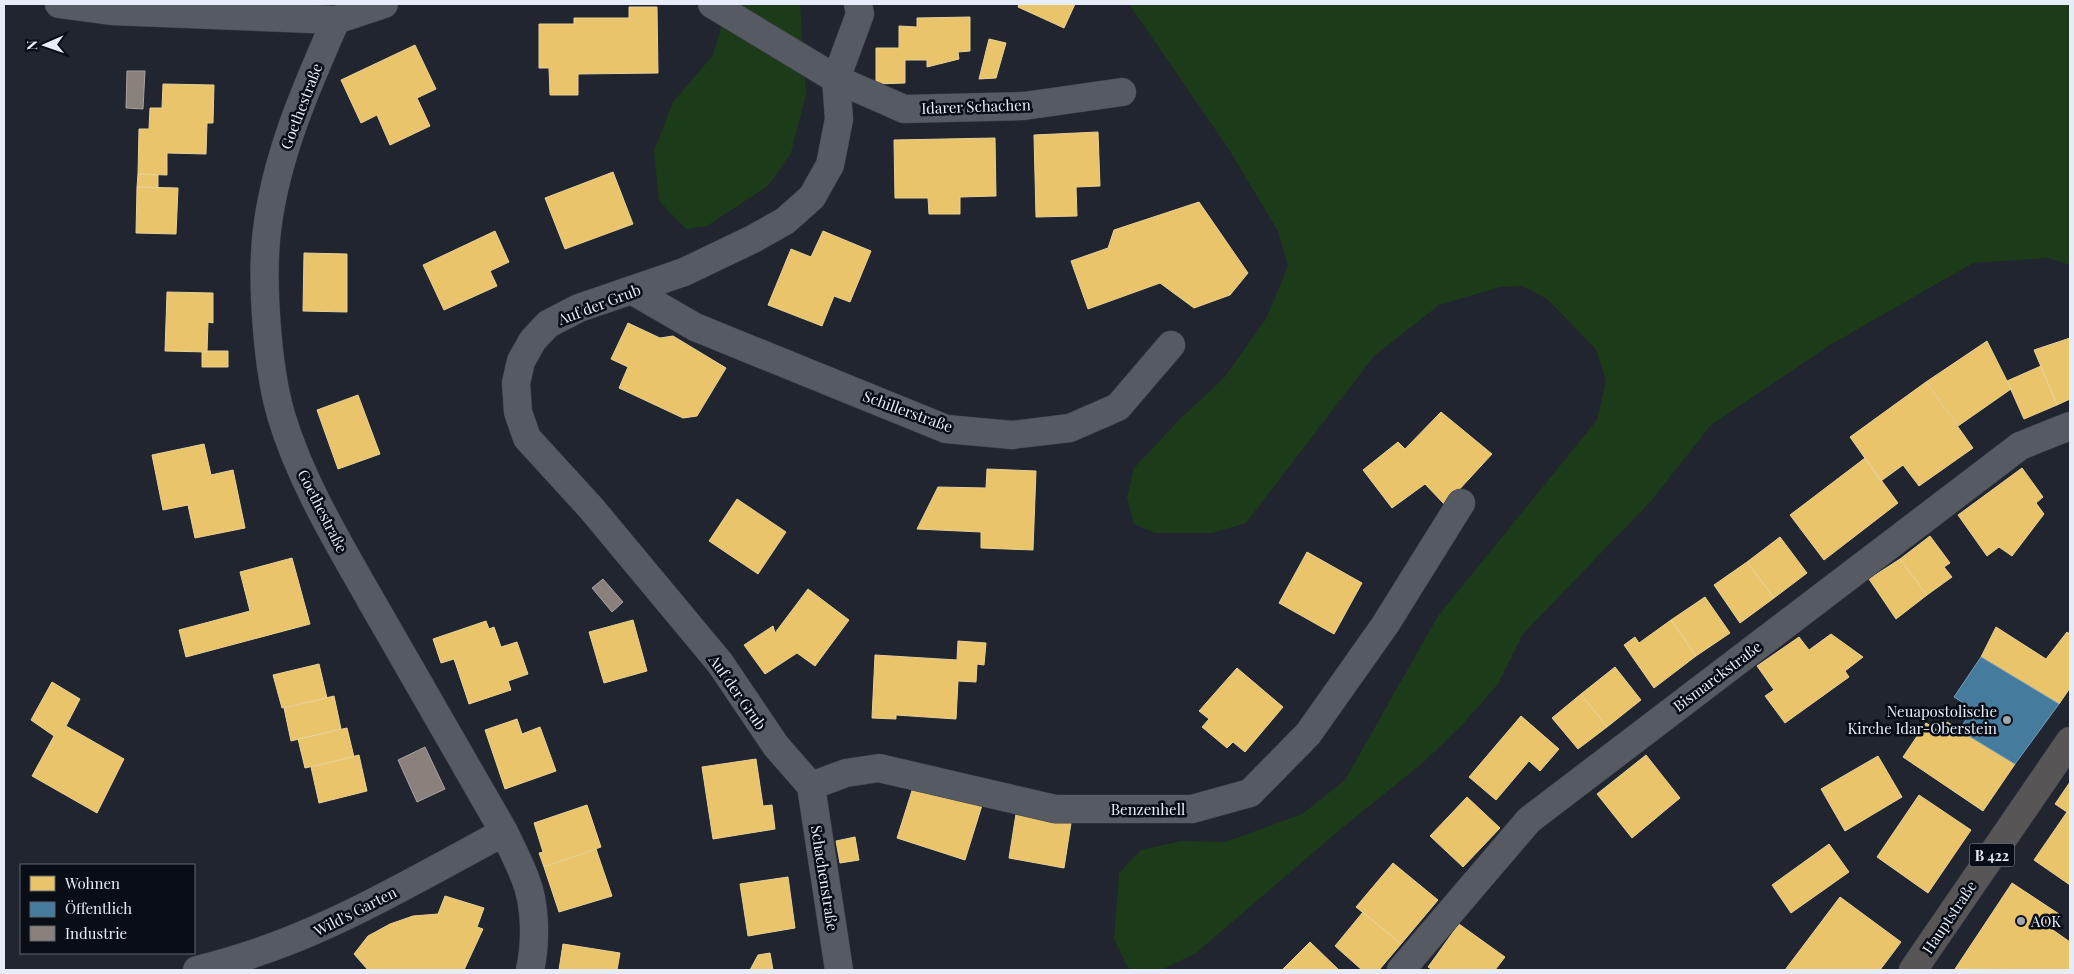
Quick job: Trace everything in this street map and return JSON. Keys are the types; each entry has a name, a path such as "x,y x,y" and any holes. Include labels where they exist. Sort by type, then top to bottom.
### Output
{"main road":[{"name":"Hauptstraße","path":"1913,970 2070,741"}],"street":[{"path":"59,4 111,11 336,20 384,4"},
{"path":"712,4 836,79 860,14 858,4"},
{"name":"Goethestraße","path":"336,20 303,94 278,170 267,231 266,290 269,347 280,413 300,468 345,553 504,832 526,879 532,910 534,952 530,970"},
{"name":"Idarer Schachen","path":"836,79 904,109 1024,106 1122,92"},
{"name":"Auf der Grub","path":"811,786 776,746 720,663 592,508 527,438 518,412 516,384 521,361 533,340 548,324 579,308 634,291 684,272 754,239 785,221 812,197 830,165 838,119 836,79"},
{"name":"Schillerstraße","path":"634,291 695,327 946,429 1012,435 1070,428 1118,407 1172,345"},
{"name":"Bismarckstraße","path":"1401,970 1528,820 2020,446 2070,426"},
{"name":"Benzenhell","path":"811,786 846,773 879,768 1055,809 1192,808 1250,793 1308,734 1385,625 1461,503"},
{"name":"Schachenstraße","path":"811,786 839,970"},
{"name":"Wild's Garten","path":"197,970 226,963 310,934 358,911 504,832"}],"green space":[{"path":"728,4 800,4 806,94 791,153 768,186 707,226 686,229 659,201 654,151 673,102 713,55"},
{"path":"1129,4 2070,4 2070,265 2048,258 1973,263 1830,345 1711,425 1651,501 1523,634 1498,684 1463,724 1425,761 1342,828 1196,953 1161,970 1136,970 1128,968 1114,939 1119,873 1141,850 1181,841 1225,842 1302,814 1345,780 1438,616 1597,420 1606,381 1596,349 1547,299 1522,286 1500,287 1439,305 1374,356 1246,523 1212,533 1155,533 1134,524 1127,497 1134,468 1182,417 1224,378 1266,319 1288,266 1278,231 1228,148"}],"building: Wohnen":[{"path":"1019,4 1075,4 1064,28 1018,7"},
{"path":"629,7 657,7 658,73 578,74 578,95 550,95 549,68 539,68 539,24 574,24 574,18 629,18"},
{"path":"970,17 970,51 958,52 959,59 927,67 927,60 905,60 905,83 876,84 876,48 899,48 899,26 917,27 917,18"},
{"path":"989,39 1006,43 996,78 979,79"},
{"path":"415,45 436,89 417,98 430,126 390,145 377,115 361,123 341,80"},
{"path":"163,84 214,85 213,123 207,123 206,154 167,153 167,175 138,174 139,129 149,129 150,108 162,108"},
{"path":"1098,132 1100,186 1076,187 1077,216 1036,217 1034,135"},
{"path":"995,138 996,196 960,197 960,214 929,214 928,198 895,198 894,140"},
{"path":"613,172 633,224 565,249 545,198"},
{"path":"138,174 158,175 158,188 137,187"},
{"path":"137,187 178,188 176,234 136,233"},
{"path":"1199,202 1248,273 1230,295 1194,308 1160,283 1088,309 1071,261 1108,248 1114,230"},
{"path":"495,231 509,262 490,271 497,286 444,310 423,265"},
{"path":"823,231 871,251 850,302 834,296 822,326 768,305 791,249 811,257"},
{"path":"304,253 347,254 347,312 303,311"},
{"path":"167,292 213,293 213,323 208,322 207,352 165,351"},
{"path":"628,323 660,338 673,336 726,368 697,416 683,418 619,388 628,367 611,359"},
{"path":"2070,338 2070,399 2057,405 2034,350"},
{"path":"1987,341 2011,389 1958,426 1926,382"},
{"path":"228,351 228,367 202,367 202,352"},
{"path":"2041,366 2057,405 2024,419 2007,381"},
{"path":"1926,382 1973,448 1919,486 1903,465 1881,481 1850,437"},
{"path":"358,395 380,454 338,469 317,410"},
{"path":"1441,412 1492,454 1445,505 1425,484 1392,508 1363,470 1398,442 1405,449"},
{"path":"204,444 211,475 233,470 245,528 195,538 188,505 163,510 152,455"},
{"path":"1865,458 1898,503 1824,560 1790,515"},
{"path":"2022,468 2043,497 2036,503 2044,514 2012,556 1999,547 1987,556 1958,515"},
{"path":"987,469 1036,471 1033,550 981,548 981,532 917,529 938,487 986,488"},
{"path":"737,499 786,532 758,574 709,541"},
{"path":"1930,536 1950,563 1944,567 1952,577 1927,595 1900,559"},
{"path":"1780,537 1807,573 1774,598 1747,562"},
{"path":"1307,552 1362,583 1334,634 1279,603"},
{"path":"292,558 310,624 186,657 179,630 250,611 240,572"},
{"path":"1900,559 1927,595 1896,619 1869,579"},
{"path":"1747,562 1774,598 1740,623 1714,585"},
{"path":"808,589 849,620 815,666 797,653 765,674 744,645 773,626 775,633"},
{"path":"1705,597 1730,633 1696,656 1671,620"},
{"path":"633,620 647,671 604,683 589,632"},
{"path":"1671,620 1696,656 1654,688 1624,645 1635,637 1639,643"},
{"path":"486,621 489,629 494,627 501,647 517,642 528,674 508,681 511,690 469,704 454,659 441,663 433,639"},
{"path":"1996,627 2046,659 2067,632 2070,634 2070,688 2059,704 1981,657"},
{"path":"1831,634 1863,657 1845,671 1849,677 1785,723 1765,696 1774,690 1757,666 1799,637 1809,650"},
{"path":"958,641 986,643 984,665 977,664 976,682 958,681 956,719 896,715 896,719 872,718 875,655 957,660"},
{"path":"319,664 327,698 282,708 273,675"},
{"path":"1615,667 1641,700 1607,727 1581,694"},
{"path":"1237,668 1283,707 1245,752 1233,742 1227,748 1202,727 1209,719 1199,711"},
{"path":"52,682 80,699 66,726 124,759 97,813 32,776 54,736 31,720"},
{"path":"1581,694 1607,727 1578,749 1552,718"},
{"path":"334,696 341,729 291,741 284,708"},
{"path":"1521,716 1559,749 1540,771 1529,761 1496,800 1469,777"},
{"path":"517,719 522,734 540,727 556,771 505,789 485,730"},
{"path":"1947,722 2015,764 1983,811 1903,757 1926,723 1940,732"},
{"path":"347,728 354,757 305,768 298,739"},
{"path":"359,755 367,791 319,803 311,767"},
{"path":"1646,755 1680,798 1632,838 1597,794"},
{"path":"1878,756 1902,797 1845,831 1821,789"},
{"path":"756,759 763,806 772,805 775,829 713,839 702,767"},
{"path":"915,781 983,802 965,860 897,838"},
{"path":"2070,782 2070,814 2055,804"},
{"path":"1919,795 1971,830 1928,893 1877,857"},
{"path":"1467,797 1500,828 1463,867 1430,836"},
{"path":"587,805 601,847 544,867 539,853 543,852 534,823"},
{"path":"2067,812 2070,814 2070,885 2034,860"},
{"path":"1016,814 1071,823 1064,868 1009,858"},
{"path":"855,837 859,860 840,863 836,841"},
{"path":"1829,844 1849,872 1791,913 1772,885"},
{"path":"596,849 612,896 559,912 544,867"},
{"path":"1393,863 1438,900 1401,944 1356,907"},
{"path":"788,877 795,928 748,936 740,884"},
{"name":"AOK","path":"2012,883 2059,914 2050,928 2070,942 2070,970 1955,969"},
{"path":"445,896 484,908 477,927 483,929 464,970 368,970 354,954 368,936 390,924 413,916 438,914"},
{"path":"1840,897 1901,942 1880,970 1785,970"},
{"path":"1363,912 1401,944 1379,970 1362,970 1335,946"},
{"path":"1459,924 1505,957 1495,970 1433,970 1428,967"},
{"path":"1310,942 1339,970 1282,970"},
{"path":"563,944 620,953 617,970 559,970"},
{"path":"770,953 773,970 750,970 758,955"}],"building: Öffentlich":[{"name":"Neuapostolische Kirche Idar-Oberstein","path":"1981,657 2059,704 2015,764 1959,730 1973,709 1954,697"}],"building: Industrie":[{"path":"127,71 145,71 143,109 126,108"},
{"path":"603,579 623,602 612,612 592,588"},
{"path":"425,747 445,789 417,802 398,760"}],"place":[{"name":"Neuapostolische Kirche Idar-Oberstein","path":"2007,720"},
{"name":"AOK","path":"2021,921"}]}
